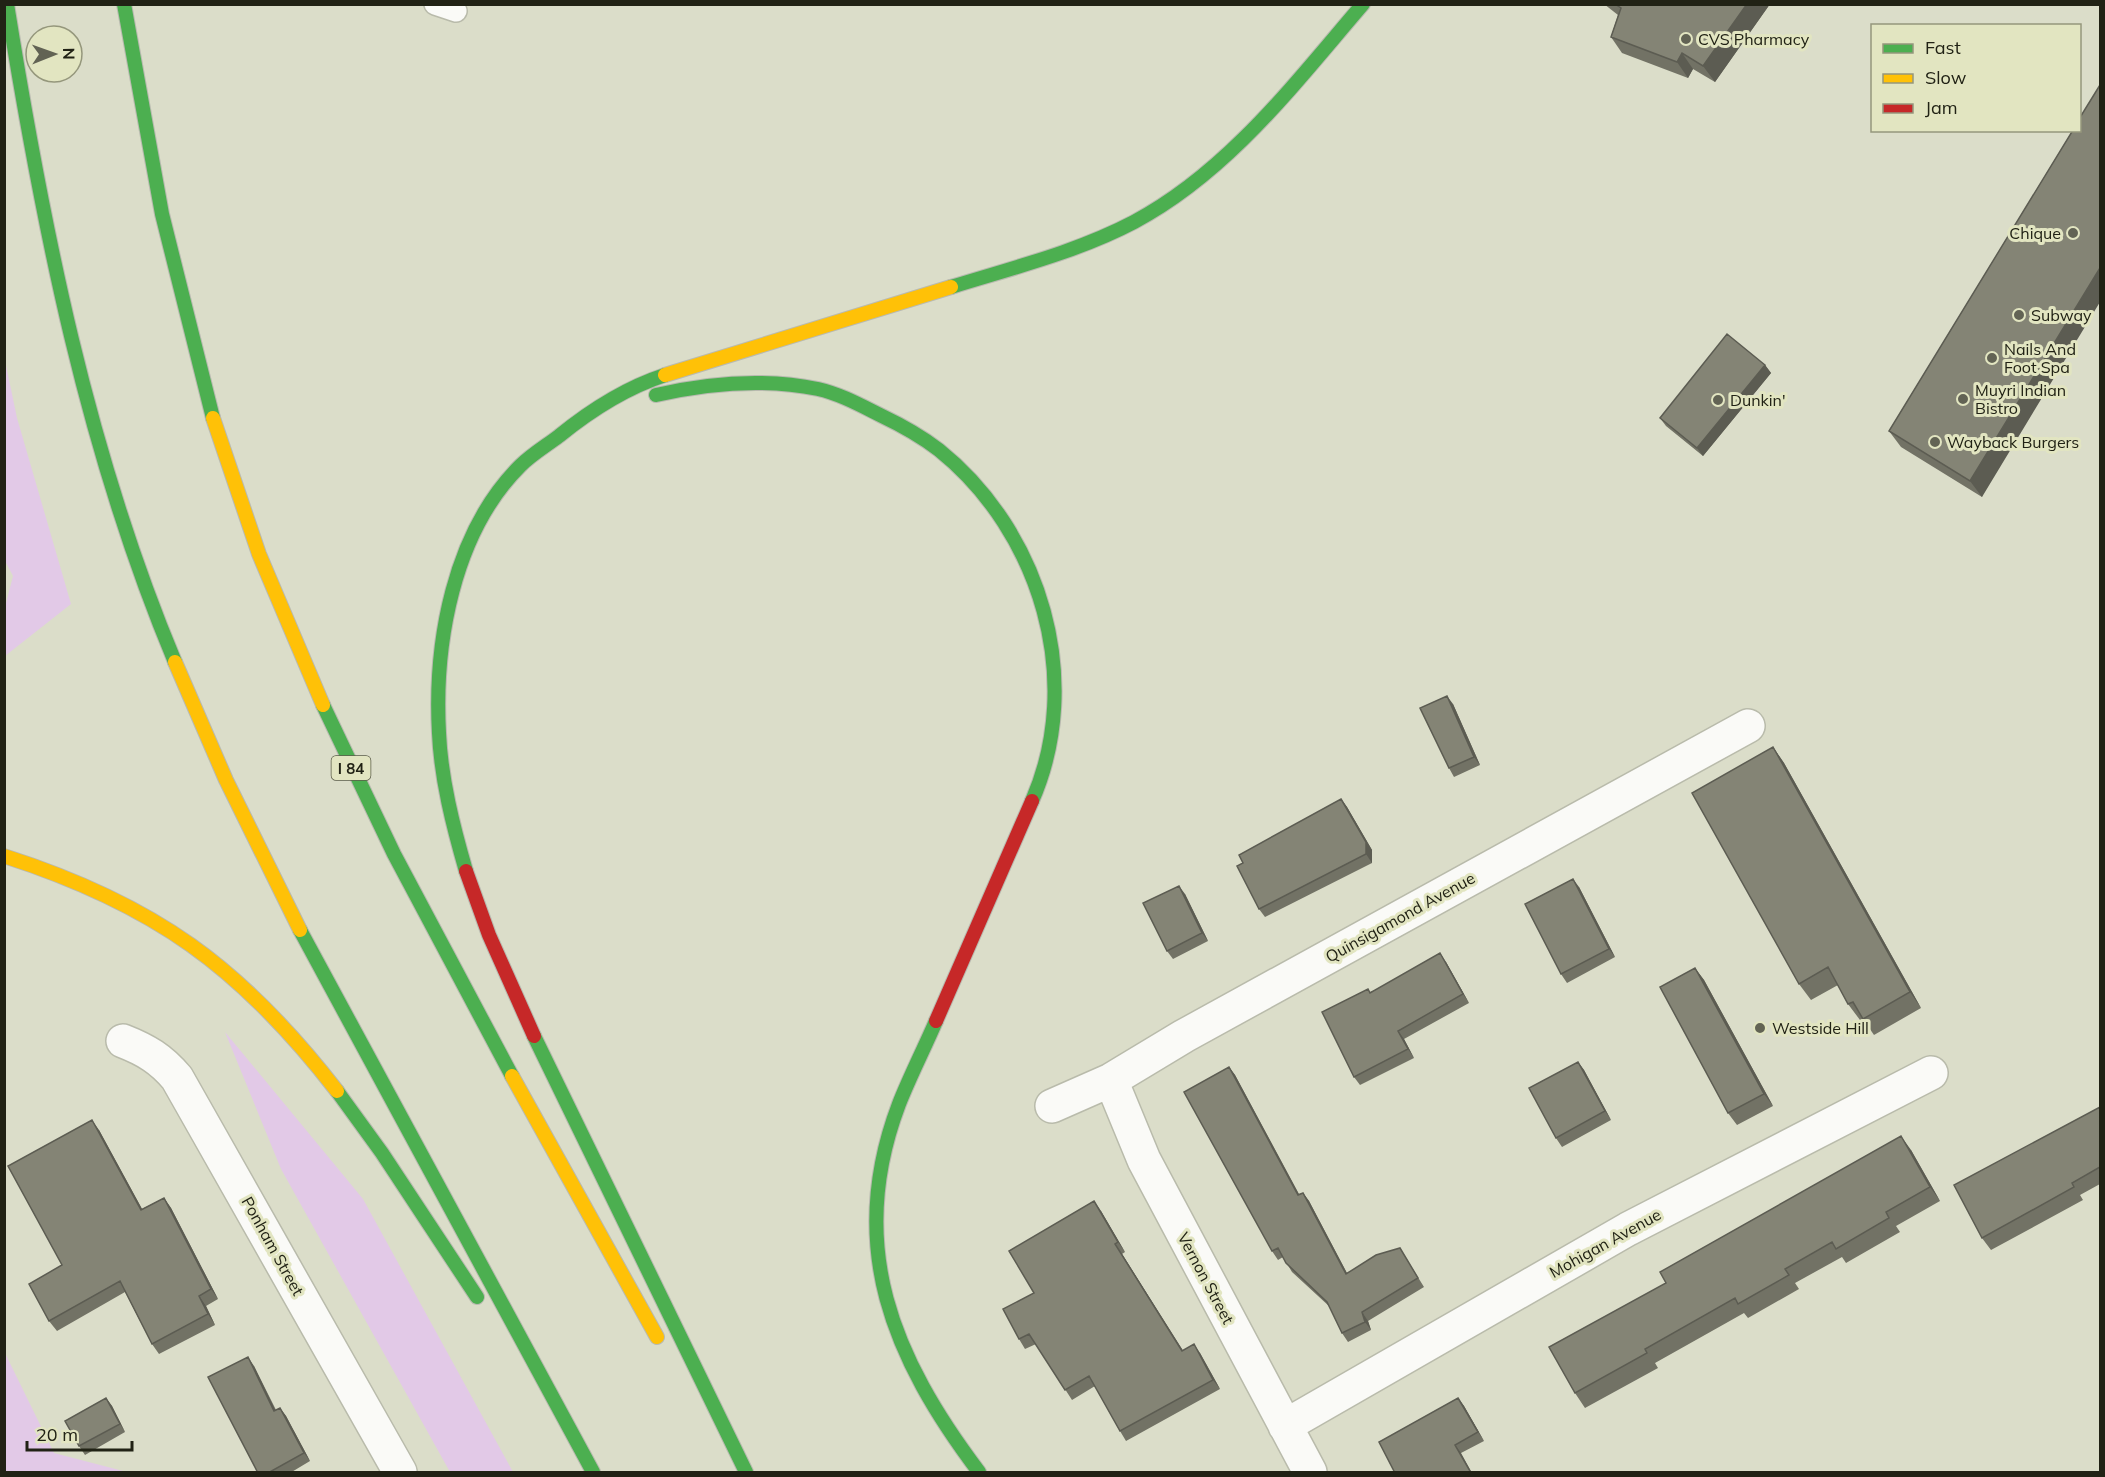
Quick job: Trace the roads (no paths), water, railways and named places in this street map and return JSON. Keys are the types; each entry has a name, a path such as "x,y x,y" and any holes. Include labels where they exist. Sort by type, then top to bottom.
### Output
{"highway":[{"path":"7,4 40,198 68,324 110,477 149,595 195,711 257,847 322,973 593,1473"},
{"name":"I 84","path":"124,4 153,176 181,303 217,431 259,553 309,675 362,791 662,1346"},
{"path":"746,1473 514,995 465,876 449,812 440,748 437,688 443,628 459,570 480,521 522,464 596,407 650,380 715,358 1025,265 1092,241 1144,217 1189,186 1235,146 1363,4"},
{"path":"522,464 600,413 659,394 713,385 772,383 820,390 862,405 906,428 946,456 989,504 1013,539 1035,586 1050,638 1056,686 1051,739 1037,789 899,1104 885,1152 877,1204 879,1255 886,1302 900,1349 924,1396 979,1473"},
{"path":"4,856 48,869 98,890 145,914 190,943 232,976 317,1066 366,1133 486,1311"},
{"path":"506,1341 586,1460"}],"street":[{"name":"Quinsigamond Avenue","path":"1052,1106 1111,1080 1194,1030 1748,726"},
{"name":"Ponham Street","path":"123,1041 147,1051 164,1063 177,1078 400,1473"},
{"name":"Mohigan Avenue","path":"1285,1426 1628,1229 1931,1073"},
{"name":"Vernon Street","path":"1111,1080 1144,1160 1310,1473"}],"lane":[{"path":"435,4 456,11"}],"place":[{"name":"CVS Pharmacy","path":"1686,39"},
{"name":"Chique","path":"2073,233"},
{"name":"Subway","path":"2019,315"},
{"name":"Nails And Foot Spa","path":"1992,358"},
{"name":"Muyri Indian Bistro","path":"1963,399"},
{"name":"Dunkin'","path":"1718,400"},
{"name":"Wayback Burgers","path":"1935,442"},
{"name":"Westside Hill","path":"1760,1028"}]}
